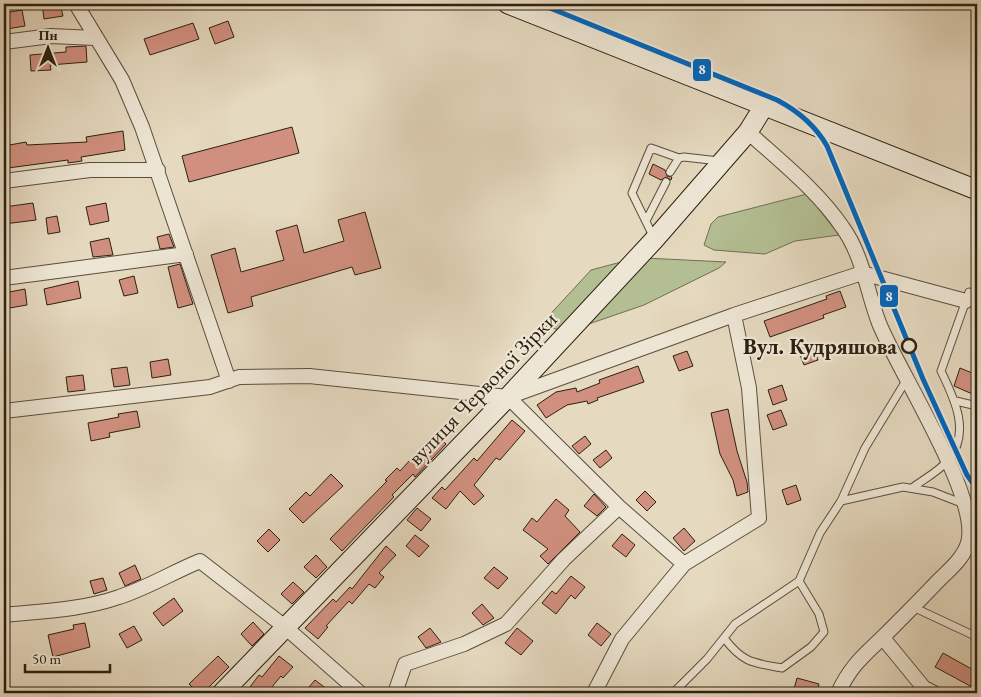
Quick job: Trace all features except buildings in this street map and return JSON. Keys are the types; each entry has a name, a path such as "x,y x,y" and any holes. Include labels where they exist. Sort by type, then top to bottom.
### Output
{"street":[{"path":"76,4 126,88 158,170 229,381"},
{"path":"508,4 977,190"},
{"path":"4,42 51,36 95,38"},
{"name":"вулиця Червоної Зірки","path":"222,693 508,397 654,240 748,132 764,106"},
{"path":"748,132 807,186 843,228 855,248 880,324 906,379 950,459 967,506 969,542 956,563 882,638 860,657 850,669 838,693"},
{"path":"4,181 90,170 158,170"},
{"path":"4,278 186,254"},
{"path":"4,411 210,387 239,377 309,376 508,397 734,315 862,273 972,298"},
{"path":"594,693 622,640 684,564 759,518 749,388 734,315"},
{"path":"508,397 620,508 684,564"},
{"path":"395,693 405,664 464,644 506,624 564,559 620,508"},
{"path":"956,563 977,550"},
{"path":"4,615 98,604 121,597 200,561 285,627 360,693"},
{"path":"882,638 924,688 934,693"}],"lane":[{"path":"654,240 632,193 651,148 679,158 690,156 710,162 724,161"},
{"path":"670,172 679,158"},
{"path":"646,221 666,182"},
{"path":"912,488 950,459 955,450 960,430 956,401 941,371 972,298"},
{"path":"673,693 707,659 735,624 799,581 820,534 841,500 865,448 906,379"},
{"path":"956,401 977,406"},
{"path":"841,500 889,489 912,488 933,492 967,506"},
{"path":"724,638 734,650 751,663 782,668 811,647 824,632 819,614 799,581"},
{"path":"913,607 977,637"}],"green space":[{"path":"807,194 839,235 795,241 765,254 714,250 704,245 711,224 718,217"},
{"path":"645,258 726,262 719,268 644,305 583,326"},
{"path":"625,261 567,325 557,329 547,328 544,321 591,270"}],"transit line":[{"name":"8","path":"540,4 777,100 799,114 811,125 827,146 923,379 967,475 977,489"}],"place":[{"name":"Вул. Кудряшова","path":"909,346"}]}
